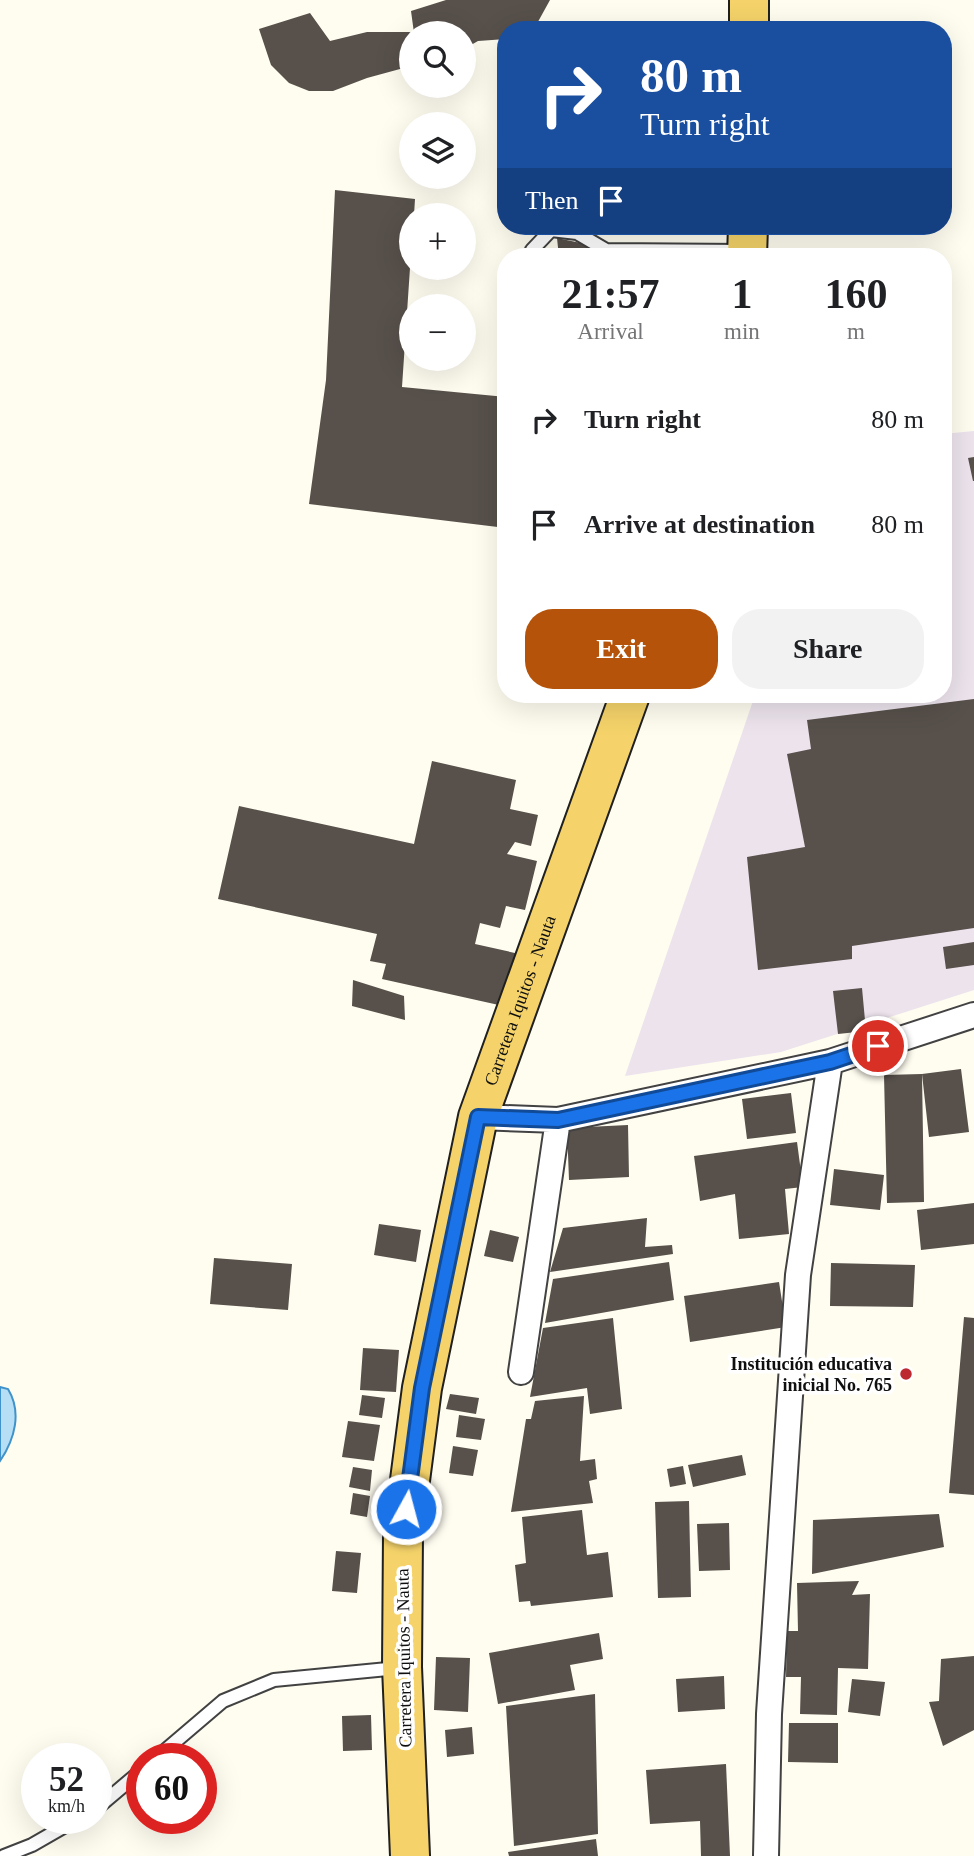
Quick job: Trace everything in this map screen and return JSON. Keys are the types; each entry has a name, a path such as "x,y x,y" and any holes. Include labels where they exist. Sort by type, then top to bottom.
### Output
{"main road":[{"path":"749,0 749,21"},
{"name":"Carretera Iquitos - Nauta","path":"410,1856 402,1667 402,1534 422,1388 478,1117 628,703"}],"street":[{"path":"478,1117 558,1120 830,1062 974,1015"},
{"path":"766,1856 769,1714 798,1275 830,1062"},
{"path":"521,1372 558,1120"}],"lane":[{"path":"534,248 546,235"},
{"path":"581,235 603,248"},
{"path":"663,248 748,245"},
{"path":"174,1743 223,1701 274,1680 402,1667"},
{"path":"112,1795 126,1784"},
{"path":"4,1856 51,1834"}],"shaded area":[{"path":"974,431 974,990 781,1052 625,1076 752,703 952,703 952,433"}],"water":[{"path":"0,1387 8,1389 16,1416 10,1444 0,1461"}],"building":[{"path":"446,0 550,0 538,21 497,21 497,40 476,42 476,21 412,21 411,11"},
{"path":"310,13 330,41 367,32 399,32 399,69 333,91 309,91 289,83 271,65 259,29"},
{"path":"335,190 415,199 415,203 399,203 399,280 409,280 408,294 399,294 399,371 403,371 402,387 497,396 497,527 309,504 326,380"},
{"path":"557,238 590,245 590,248 558,248"},
{"path":"974,457 974,481 973,481 968,458"},
{"path":"974,699 974,928 852,946 852,959 758,970 747,857 805,847 787,754 811,749 807,720"},
{"path":"432,761 516,780 510,809 538,815 531,846 515,842 507,854 537,861 525,910 506,906 500,928 480,923 475,944 524,955 512,1008 382,979 386,964 370,961 377,934 218,899 239,806 414,844"},
{"path":"974,942 974,965 946,969 943,947"},
{"path":"353,980 404,996 405,1020 352,1006"},
{"path":"862,988 866,1031 838,1034 833,991"},
{"path":"961,1069 969,1132 929,1137 922,1074"},
{"path":"922,1074 924,1202 887,1203 884,1075"},
{"path":"791,1093 796,1133 747,1139 742,1099"},
{"path":"628,1125 629,1177 569,1180 567,1128"},
{"path":"797,1142 803,1187 785,1189 789,1234 739,1239 735,1194 700,1201 694,1156"},
{"path":"834,1169 884,1175 880,1210 830,1205"},
{"path":"974,1203 974,1244 921,1250 917,1210"},
{"path":"647,1218 645,1247 672,1245 673,1254 550,1272 563,1228"},
{"path":"379,1224 421,1230 416,1262 374,1255"},
{"path":"490,1230 519,1237 513,1262 484,1256"},
{"path":"214,1258 292,1264 288,1310 210,1304"},
{"path":"669,1262 674,1300 545,1323 553,1279"},
{"path":"831,1263 915,1265 913,1307 830,1306"},
{"path":"779,1282 786,1327 690,1342 684,1296"},
{"path":"964,1317 974,1318 974,1495 949,1493"},
{"path":"613,1318 622,1409 590,1414 587,1388 530,1397 543,1328"},
{"path":"363,1348 399,1350 396,1392 360,1390"},
{"path":"450,1394 479,1398 476,1414 446,1409"},
{"path":"362,1395 385,1398 382,1418 359,1415"},
{"path":"584,1396 580,1461 595,1459 597,1479 589,1481 593,1503 511,1512 526,1419 531,1419 535,1401"},
{"path":"459,1415 485,1419 481,1440 456,1437"},
{"path":"348,1421 380,1425 374,1461 342,1457"},
{"path":"453,1446 478,1450 473,1476 449,1473"},
{"path":"742,1455 746,1475 693,1487 688,1465"},
{"path":"683,1466 686,1484 670,1487 667,1469"},
{"path":"353,1467 372,1470 370,1491 349,1487"},
{"path":"353,1493 370,1496 367,1517 350,1514"},
{"path":"689,1501 691,1597 658,1598 655,1502"},
{"path":"582,1510 587,1555 608,1552 613,1597 531,1606 530,1601 519,1602 515,1565 526,1563 522,1517"},
{"path":"939,1514 944,1547 812,1574 813,1520"},
{"path":"729,1523 730,1570 699,1571 697,1524"},
{"path":"336,1551 361,1553 357,1593 332,1591"},
{"path":"859,1581 852,1595 870,1594 868,1669 838,1668 837,1715 800,1714 801,1677 786,1677 787,1631 798,1631 797,1583"},
{"path":"599,1633 603,1659 570,1665 575,1690 498,1704 489,1653"},
{"path":"974,1656 974,1730 943,1746 929,1702 939,1701 941,1659"},
{"path":"436,1657 470,1658 468,1712 434,1710"},
{"path":"724,1676 725,1709 678,1712 676,1679"},
{"path":"852,1679 885,1682 880,1716 848,1712"},
{"path":"595,1694 598,1834 514,1846 506,1706"},
{"path":"371,1715 372,1750 343,1751 342,1716"},
{"path":"789,1723 838,1723 838,1763 788,1762"},
{"path":"472,1727 474,1754 447,1757 445,1730"},
{"path":"726,1764 730,1856 701,1856 700,1821 650,1824 646,1770"},
{"path":"596,1839 598,1856 509,1856 508,1852"}],"place":[{"name":"Institución educativa inicial No. 765","path":"906,1374"}],"route":[{"path":"406,1509 422,1388 478,1117 558,1120 830,1062 878,1046"}]}
